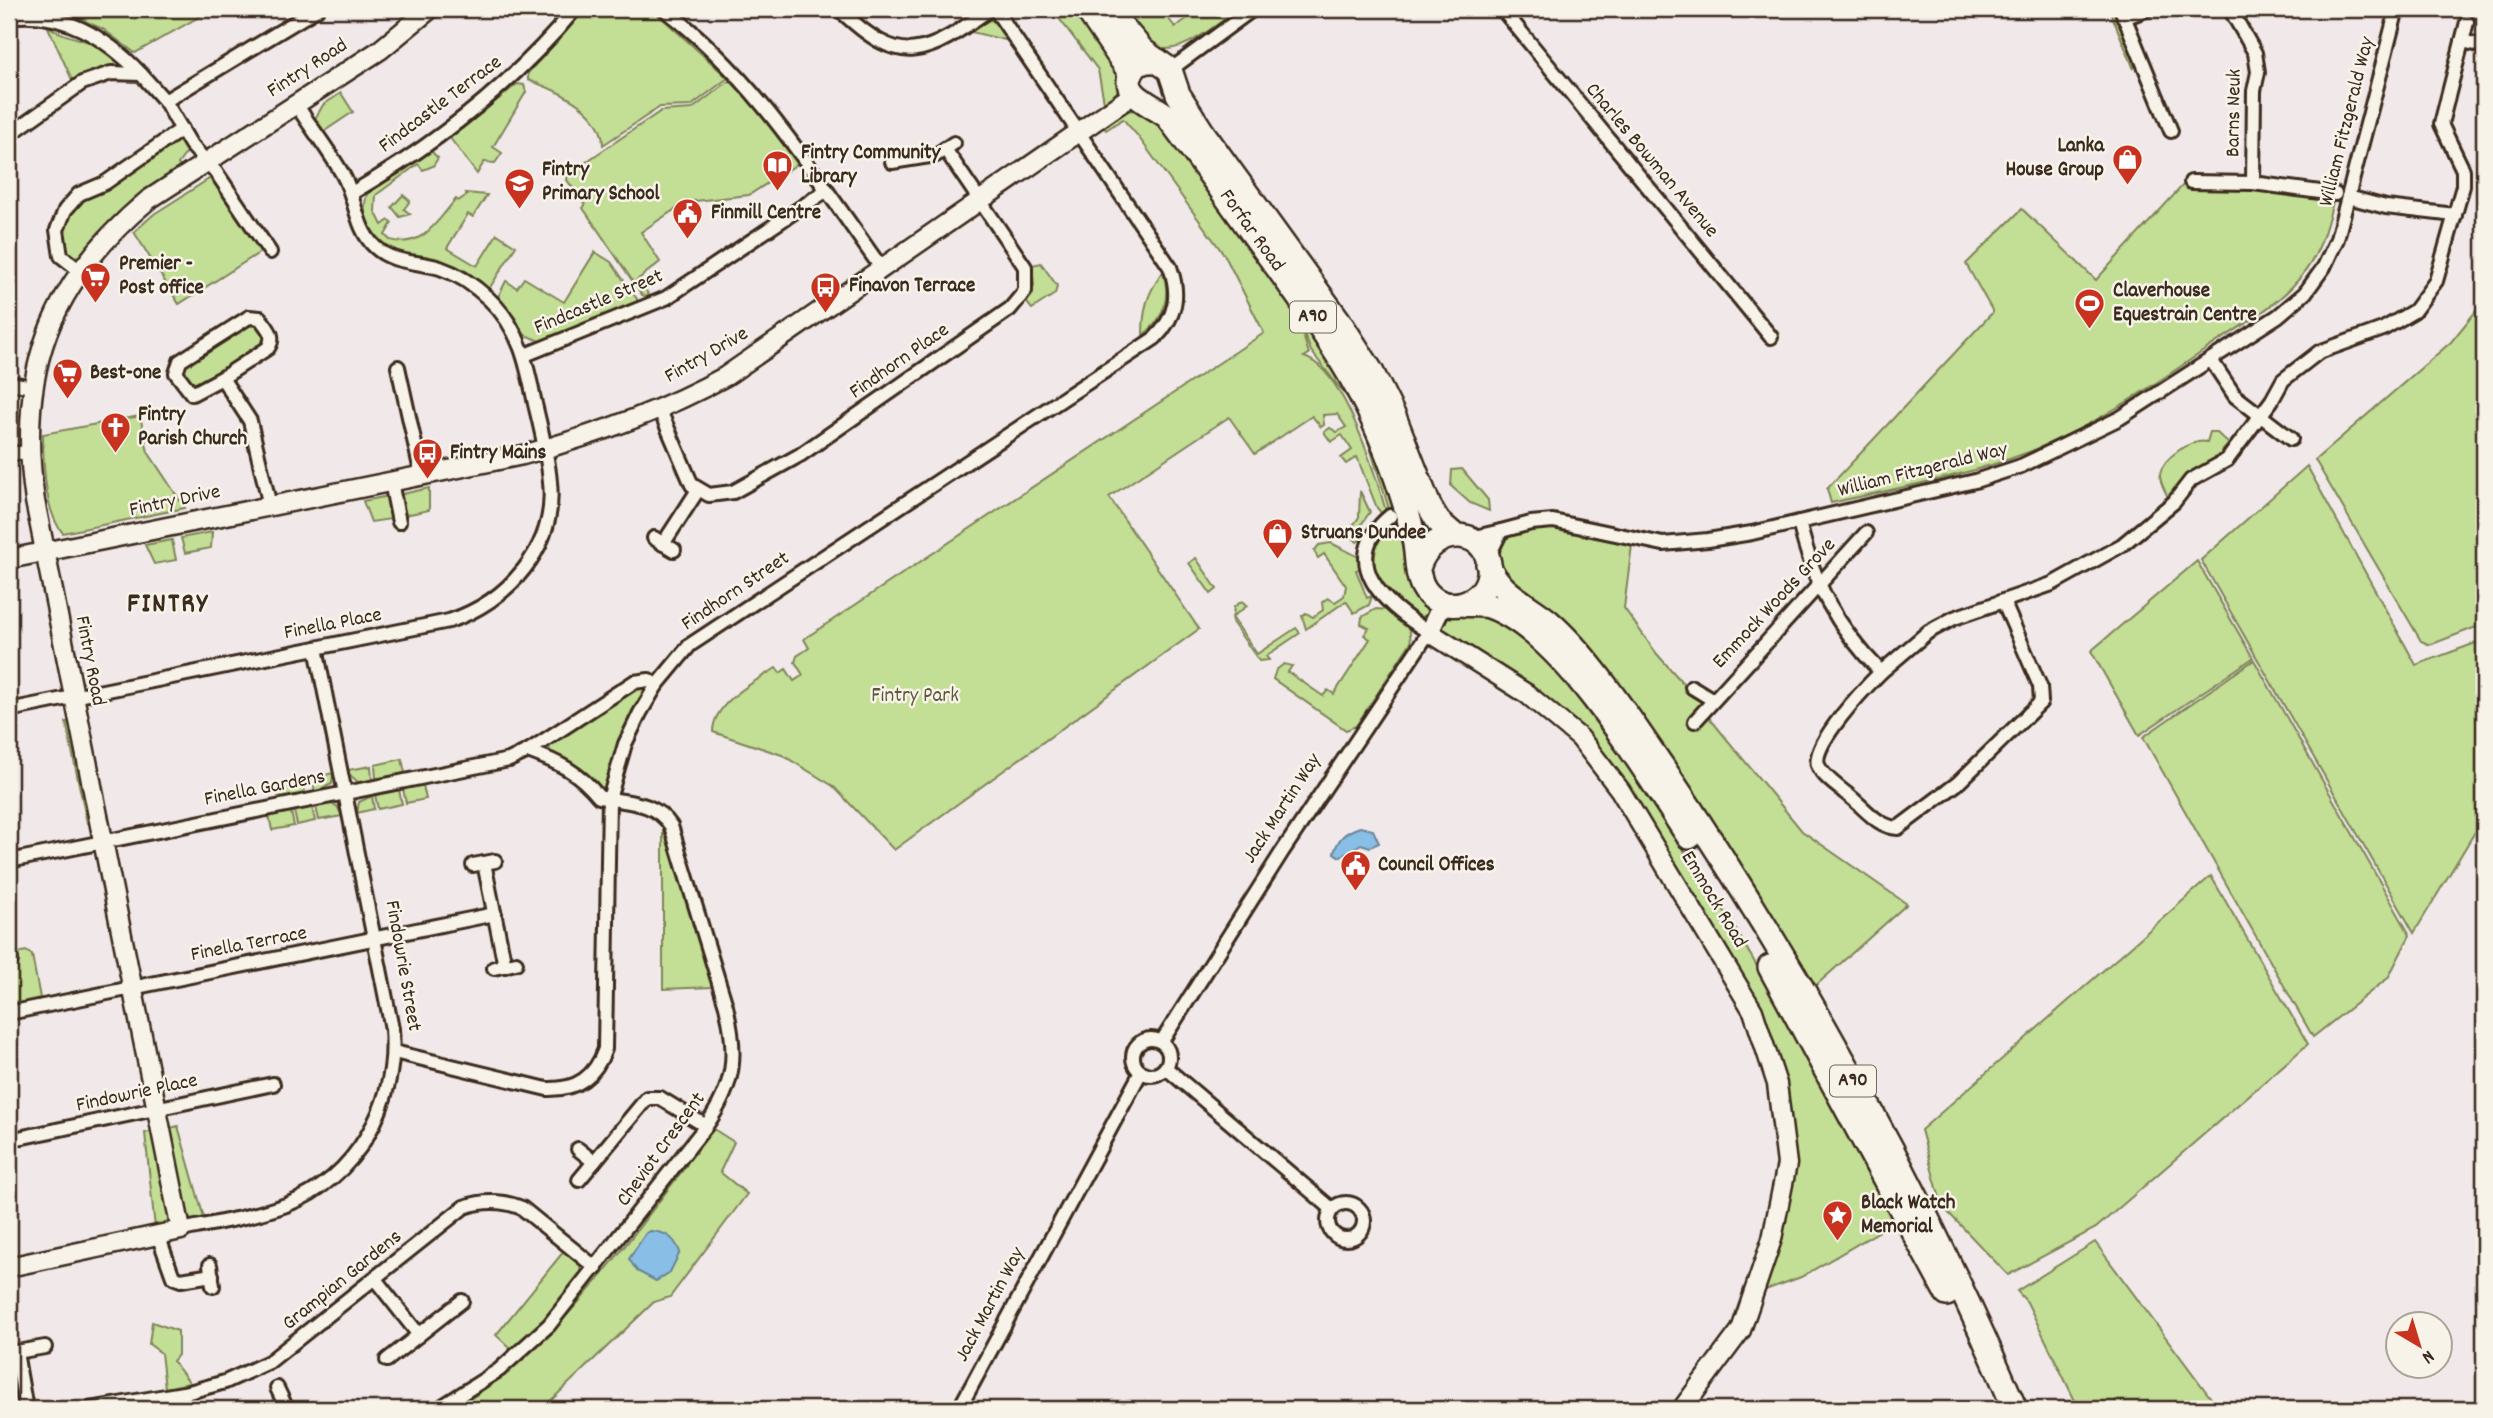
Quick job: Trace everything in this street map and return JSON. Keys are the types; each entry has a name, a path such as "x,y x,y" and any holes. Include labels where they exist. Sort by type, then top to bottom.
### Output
{"highway":[{"name":"Forfar Road","path":"1087,9 1137,90 1174,125 1350,373 1388,455 1414,538 1418,568"},
{"name":"Forfar Road","path":"1107,9 1143,51 1167,70 1178,94 1203,133 1339,321 1371,371 1395,419 1429,506 1438,521 1461,537"},
{"path":"1144,61 1167,70 1171,91 1163,100 1137,90 1144,61"},
{"path":"1418,568 1430,545 1440,538 1461,537"},
{"name":"A90","path":"1461,537 1479,546 1492,575 1502,586 1549,622 1570,644 1622,710 1751,906 1888,1143 1979,1323 2015,1409"},
{"path":"1453,604 1480,593 1489,574 1488,562"},
{"name":"A90","path":"1418,568 1425,590 1453,604 1487,605 1536,635 1566,665 1620,736 1738,908 1877,1160 1969,1337 1998,1409"}],"street":[{"path":"166,102 317,9"},
{"name":"Fintry Road","path":"181,1230 45,553 28,452 33,387 52,322 79,270 122,222 148,200 380,50 430,9"},
{"name":"Findcastle Terrace","path":"352,193 476,109 532,57 575,9"},
{"path":"664,9 735,74 785,132 881,269"},
{"path":"839,9 880,43 901,50 940,44 993,9"},
{"name":"Findhorn Street","path":"394,1052 547,1089 563,1089 589,1077 599,1065 605,1049 609,799 625,744 656,685 690,645 1154,338 1165,327 1177,296 1170,267 1080,132 993,9"},
{"path":"1167,70 1253,9"},
{"name":"Charles Bowman Avenue","path":"1502,9 1771,337"},
{"path":"2148,9 2122,13 2171,131"},
{"name":"Barns Neuk","path":"2230,9 2255,53 2258,72 2254,91 2253,183"},
{"name":"William Fitzgerald Way","path":"1461,537 1484,537 1531,523 1553,521 1663,544 1752,533 1975,481 2021,466 2120,418 2278,316 2305,293 2324,267 2337,239 2397,9"},
{"path":"9,17 38,16 71,24 118,51 166,102 182,129 270,252"},
{"path":"2003,601 2040,686 2041,702 1958,783 1898,828 1882,825 1823,772 1817,757 1819,749 1842,717 1881,673 1928,632 1954,618 2003,601 2052,584 2122,545 2174,502 2191,480 2227,460 2259,413 2272,400 2283,380 2319,352 2384,329 2414,310 2436,281 2463,186 2463,170 2441,124 2467,22"},
{"path":"2462,41 2484,46"},
{"path":"9,135 82,83 111,73 141,74"},
{"name":"Fintry Drive","path":"9,559 544,449 659,408 726,376 1137,90"},
{"name":"Finella Place","path":"9,710 449,621 487,605 503,592 535,552 547,521 551,485 525,355 503,313 473,285 438,268 388,256 375,247 360,225 352,193 296,104"},
{"path":"79,270 61,256 57,230 65,210 79,194 105,183 182,129"},
{"path":"892,162 936,155 949,146 981,201"},
{"path":"2191,182 2253,183 2335,194"},
{"name":"Findcastle Street","path":"525,355 667,298 827,190"},
{"path":"2348,197 2386,207 2455,215"},
{"name":"Findhorn Place","path":"698,490 709,495 733,492 800,455 1019,300 1025,291 1025,267 981,201"},
{"path":"249,317 260,318 272,334 272,342 268,348 222,378 192,394 176,373 176,366 249,317"},
{"path":"2210,360 2235,396 2291,439"},
{"path":"398,367 422,476"},
{"path":"222,378 250,421 270,506"},
{"path":"9,383 33,387"},
{"path":"659,408 687,480 698,490 664,544"},
{"path":"9,454 28,452"},
{"path":"391,482 399,522"},
{"name":"Emmock Road","path":"1390,516 1379,525 1370,539 1367,569 1384,600 1527,694 1580,738 1617,786 1753,1012 1777,1084 1787,1164 1772,1239 1741,1331 1682,1409"},
{"path":"1799,522 1810,567 1819,586 1852,642 1881,673"},
{"path":"1488,562 1502,531"},
{"name":"Emmock Woods Grove","path":"1695,721 1866,533"},
{"name":"Jack Martin Way","path":"959,1409 1140,1072 1133,1060 1136,1045 1146,1039 1162,1041 1282,852 1429,632 1453,604"},
{"name":"Findowrie Street","path":"9,1267 289,1204 338,1172 358,1149 384,1104 394,1052 316,648"},
{"name":"Finella Gardens","path":"9,861 481,767 528,751 634,682 649,680 656,685"},
{"name":"Emmock Woods Grove","path":"1692,687 1713,700"},
{"path":"528,751 565,765 583,778 599,797 609,799"},
{"name":"Cheviot Crescent","path":"438,1409 470,1390 526,1348 572,1300 721,1105 733,1068 731,1027 726,1006 671,826 663,814 651,805 609,799"},
{"path":"484,863 505,966"},
{"name":"Finella Terrace","path":"9,1010 132,988 495,914"},
{"path":"1140,1072 1156,1074 1166,1068 1169,1053 1162,1041"},
{"path":"1166,1068 1332,1209"},
{"name":"Findowrie Place","path":"9,1140 273,1084"},
{"path":"579,1180 647,1098 660,1098 706,1126"},
{"path":"578,1149 594,1162"},
{"name":"Grampian Gardens","path":"89,1409 189,1392 248,1373 292,1346 464,1208 490,1201 522,1208 596,1268"},
{"path":"158,1235 173,1277 181,1280 212,1275"},
{"path":"375,1279 419,1335"},
{"path":"387,1360 462,1301"},
{"path":"26,1409 13,1353 45,1347"},
{"path":"278,1388 287,1409"}],"green space":[{"path":"9,9 213,9 135,53 103,29 72,15 9,13"},
{"path":"585,9 652,9 728,78 691,106 660,107 603,145 601,133 587,112 552,89 528,80 528,73"},
{"path":"1052,9 1078,9 1121,75 1118,90 1105,107 1098,70"},
{"path":"1118,9 1161,9 1175,27 1201,9 1238,9 1209,31 1184,45 1162,48 1152,44"},
{"path":"2109,9 2115,9 2134,61 2134,69"},
{"path":"990,20 996,22 1009,41 967,31"},
{"path":"47,25 66,35 99,45 116,57 121,66 100,69 73,82"},
{"path":"730,80 760,112 799,163 749,195 686,202 641,232 660,262 636,281 639,285 642,283 650,298 642,295 583,208 585,205 567,180 568,174 661,111 692,109"},
{"path":"517,84 524,85 526,92 493,147 502,153 495,163 484,162 477,174 450,138"},
{"path":"341,93 353,112 323,132 315,119 323,105"},
{"name":"Fintry Park","path":"1149,111 1176,135 1356,399 1429,604 1427,614 1419,618 1399,604 1388,595 1377,577 1376,547 1393,522 1365,431 1350,401 1311,351 1297,316 1309,354 1304,357 1319,366 1345,401 1366,449 1386,511 1382,514 1377,508 1357,457 1346,464 1341,458 1352,450 1342,435 1331,442 1324,432 1330,428 1337,432 1346,427 1337,414 1323,415 1324,425 1321,427 1312,416 1255,454 1229,417 1109,497 1199,629 894,850 833,786 782,755 713,732 715,721 736,694 776,668 780,673 786,669 794,681 803,675 795,662 797,656 809,648 804,639 1264,333 1225,256 1137,135 1123,119 1106,130 1102,125 1121,112"},
{"path":"177,140 189,149 178,164 182,171 84,254 72,258 64,252 61,230 65,217 75,204 124,168 170,141"},
{"path":"431,151 438,158 433,166 423,170 418,164 376,195 375,211 382,225 389,220 392,223 385,235 390,240 402,242 421,237 436,224 456,199 458,201 467,195 466,193 487,195 473,217 468,214 447,248 477,266 497,234 516,246 489,289 458,267 389,247 380,240 367,221 367,194"},
{"path":"209,179 217,184 262,251 179,304 134,232 154,214"},
{"name":"Claverhouse Equestrain Centre","path":"2191,182 2334,199 2318,249 2309,266 2284,295 2140,393 2096,420 2050,443 1979,469 1831,503 1827,489 1993,312 1966,264 2022,209 2096,280 2183,185"},
{"path":"403,195 410,201 404,209 410,214 400,217 392,207"},
{"path":"595,252 611,262 637,299 637,304 542,342 525,335 498,297 506,281 517,288 524,278 564,302"},
{"path":"1041,263 1057,286 1055,294 1032,309 1027,303 1034,285 1032,265"},
{"path":"1163,272 1166,290 1164,307 1156,322 1143,335 1147,302"},
{"path":"2484,301 2484,624 2430,645 2421,641 2315,460 2451,342"},
{"path":"251,321 256,322 266,339 265,345 200,387 193,385 182,368 184,363"},
{"path":"140,416 148,452 185,508 63,533 48,500 43,434"},
{"path":"2210,432 2216,432 2229,444 2222,451 2223,456 2169,500 2160,474 2166,461 2186,446 2207,442"},
{"path":"2307,466 2416,665 2484,640 2484,817 2414,933 2201,560"},
{"path":"1462,469 1488,500 1489,511 1470,503 1451,486 1452,470"},
{"path":"429,488 429,510 405,515 398,495"},
{"path":"1360,491 1370,512 1356,532 1366,536 1357,542 1348,533 1359,517"},
{"path":"389,496 391,519 371,522 363,501"},
{"path":"1551,526 1632,545 1624,608 1657,654 1689,690 1700,698 1707,715 1802,831 1907,904 1812,989 1644,717 1569,629 1513,585 1497,565 1498,553 1507,538 1521,531"},
{"path":"212,532 211,548 185,553 181,538"},
{"path":"172,540 176,560 154,564 145,545"},
{"path":"1331,543 1359,557 1362,568 1356,570 1367,598 1372,596 1369,605 1354,613 1346,601 1306,629 1302,616 1306,613 1313,617 1323,610 1322,602 1328,598 1335,602 1344,596 1346,586 1324,554 1318,558 1314,551 1319,545"},
{"path":"1196,558 1217,589 1211,594 1189,563"},
{"path":"2197,561 2253,658 2139,735 2091,651"},
{"path":"1242,601 1247,606 1233,616 1234,607"},
{"path":"1376,609 1388,610 1409,626 1411,642 1356,726 1346,730 1273,679 1276,670 1284,664 1292,666 1288,672 1323,696 1328,690 1334,694 1370,639 1364,635 1369,628 1361,624 1362,617"},
{"path":"1447,609 1474,609 1526,636 1567,684 1626,764 1729,918 1829,1090 1895,1222 1801,1277 1763,1291 1788,1187 1763,1024 1581,735 1444,633 1439,622"},
{"path":"1233,618 1257,654 1296,628 1300,633 1266,656 1269,660 1259,661 1232,622"},
{"path":"2254,660 2410,935 2388,978 2313,1037 2143,737"},
{"path":"637,686 644,689 645,696 617,751 606,786 601,788 585,772 550,752 549,745"},
{"path":"73,721 93,821 87,823 66,722"},
{"path":"402,759 405,773 376,779 375,765"},
{"path":"371,766 372,780 359,783 349,774 348,770"},
{"path":"333,773 332,784 315,792 312,778"},
{"path":"303,780 305,793 279,799 276,785"},
{"path":"423,785 426,799 406,803 403,789"},
{"path":"399,790 402,804 378,809 375,795"},
{"path":"372,796 374,809 357,813 359,802"},
{"path":"330,804 337,806 342,816 319,820 316,807"},
{"path":"312,807 315,821 297,825 294,811"},
{"path":"291,812 294,826 272,830 269,816"},
{"path":"663,827 713,987 663,989"},
{"path":"2211,876 2308,1044 2096,1228 2008,1275 1942,1206 1921,1130"},
{"path":"26,951 32,955 40,998 12,1004 10,955"},
{"path":"178,1126 204,1218 191,1220 184,1214 167,1129"},
{"path":"712,1128 734,1142 720,1172 747,1194 670,1297 654,1302 542,1409 454,1409 490,1386 553,1330 635,1233"},
{"path":"156,1131 172,1217 168,1226 155,1228 145,1133"},
{"path":"2095,1242 2219,1409 2079,1409 2027,1302 2017,1291"},
{"path":"564,1251 580,1265 581,1277 544,1321 512,1350 496,1335"},
{"path":"152,1322 178,1331 178,1355 173,1361 190,1383 165,1388 161,1353 149,1344"}],"water":[{"path":"1360,827 1373,830 1379,843 1370,847 1361,844 1340,857 1334,853 1343,836"},
{"path":"650,1231 669,1236 680,1252 670,1272 656,1281 637,1271 629,1259"}],"place":[{"name":"Lanka House Group","path":"2127,186"},
{"name":"Fintry Community Library","path":"778,193"},
{"name":"Fintry Primary School","path":"519,210"},
{"name":"Finmill Centre","path":"688,241"},
{"name":"Premier - Post office","path":"96,304"},
{"name":"Finavon Terrace","path":"826,314"},
{"name":"Claverhouse Equestrain Centre","path":"2090,331"},
{"name":"Best-one","path":"67,401"},
{"name":"Fintry Parish Church","path":"115,455"},
{"name":"Fintry Mains","path":"427,481"},
{"name":"Struans Dundee","path":"1278,561"},
{"name":"Council Offices","path":"1355,893"},
{"name":"Black Watch Memorial","path":"1838,1243"}],"district":[{"name":"FINTRY","path":"168,606"}]}
